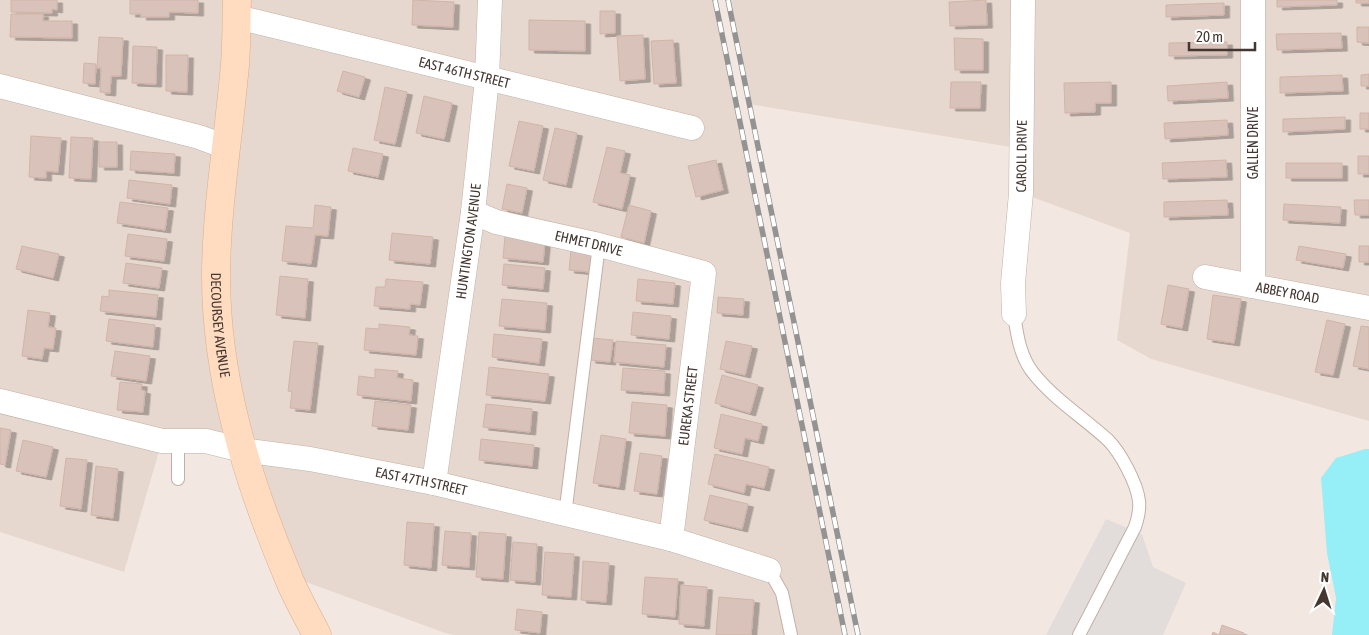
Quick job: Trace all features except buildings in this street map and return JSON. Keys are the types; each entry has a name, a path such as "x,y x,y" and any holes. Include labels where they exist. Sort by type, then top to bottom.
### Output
{"main road":[{"name":"DECOURSEY AVENUE","path":"237,9 234,73 218,233 216,272 222,355 230,402 248,470 287,575 317,635"}],"street":[{"name":"HUNTINGTON AVENUE","path":"434,483 473,212 487,79 490,0"},
{"name":"CAROLL DRIVE","path":"1014,314 1013,283 1021,193 1023,0"},
{"name":"GALLEN DRIVE","path":"1253,0 1253,286"},
{"name":"EAST 46TH STREET","path":"237,9 487,79 692,128"},
{"path":"0,86 199,137 226,147"},
{"name":"EHMET DRIVE","path":"473,212 496,222 600,245 704,273"},
{"name":"EUREKA STREET","path":"671,539 704,273"},
{"name":"ABBEY ROAD","path":"1205,277 1369,308"},
{"name":"EAST 47TH STREET","path":"0,401 162,441 206,441 242,450 310,459 434,483 671,539 769,570"}],"lane":[{"path":"565,515 600,245"},
{"path":"1014,314 1023,358 1034,374 1061,401 1110,442 1134,482 1139,500 1138,517 1135,527 1079,635"},
{"path":"178,441 178,479"},
{"name":"EAST 47TH STREET","path":"769,570 782,593 791,635"}],"shaded area":[{"path":"0,0 715,0 845,635 454,635 445,633 287,575 242,450 162,441 124,572 0,532"},
{"path":"728,0 1369,0 1369,421 1151,359 1117,340 1130,233 1021,193 1022,149 749,104"},
{"path":"1106,519 1142,534 1153,567 1186,583 1163,635 1046,635"}],"water":[{"path":"1369,449 1369,635 1332,635 1336,598 1327,553 1321,478 1336,458"}],"railway":[{"path":"715,0 845,635"},
{"path":"728,0 858,635"}]}
